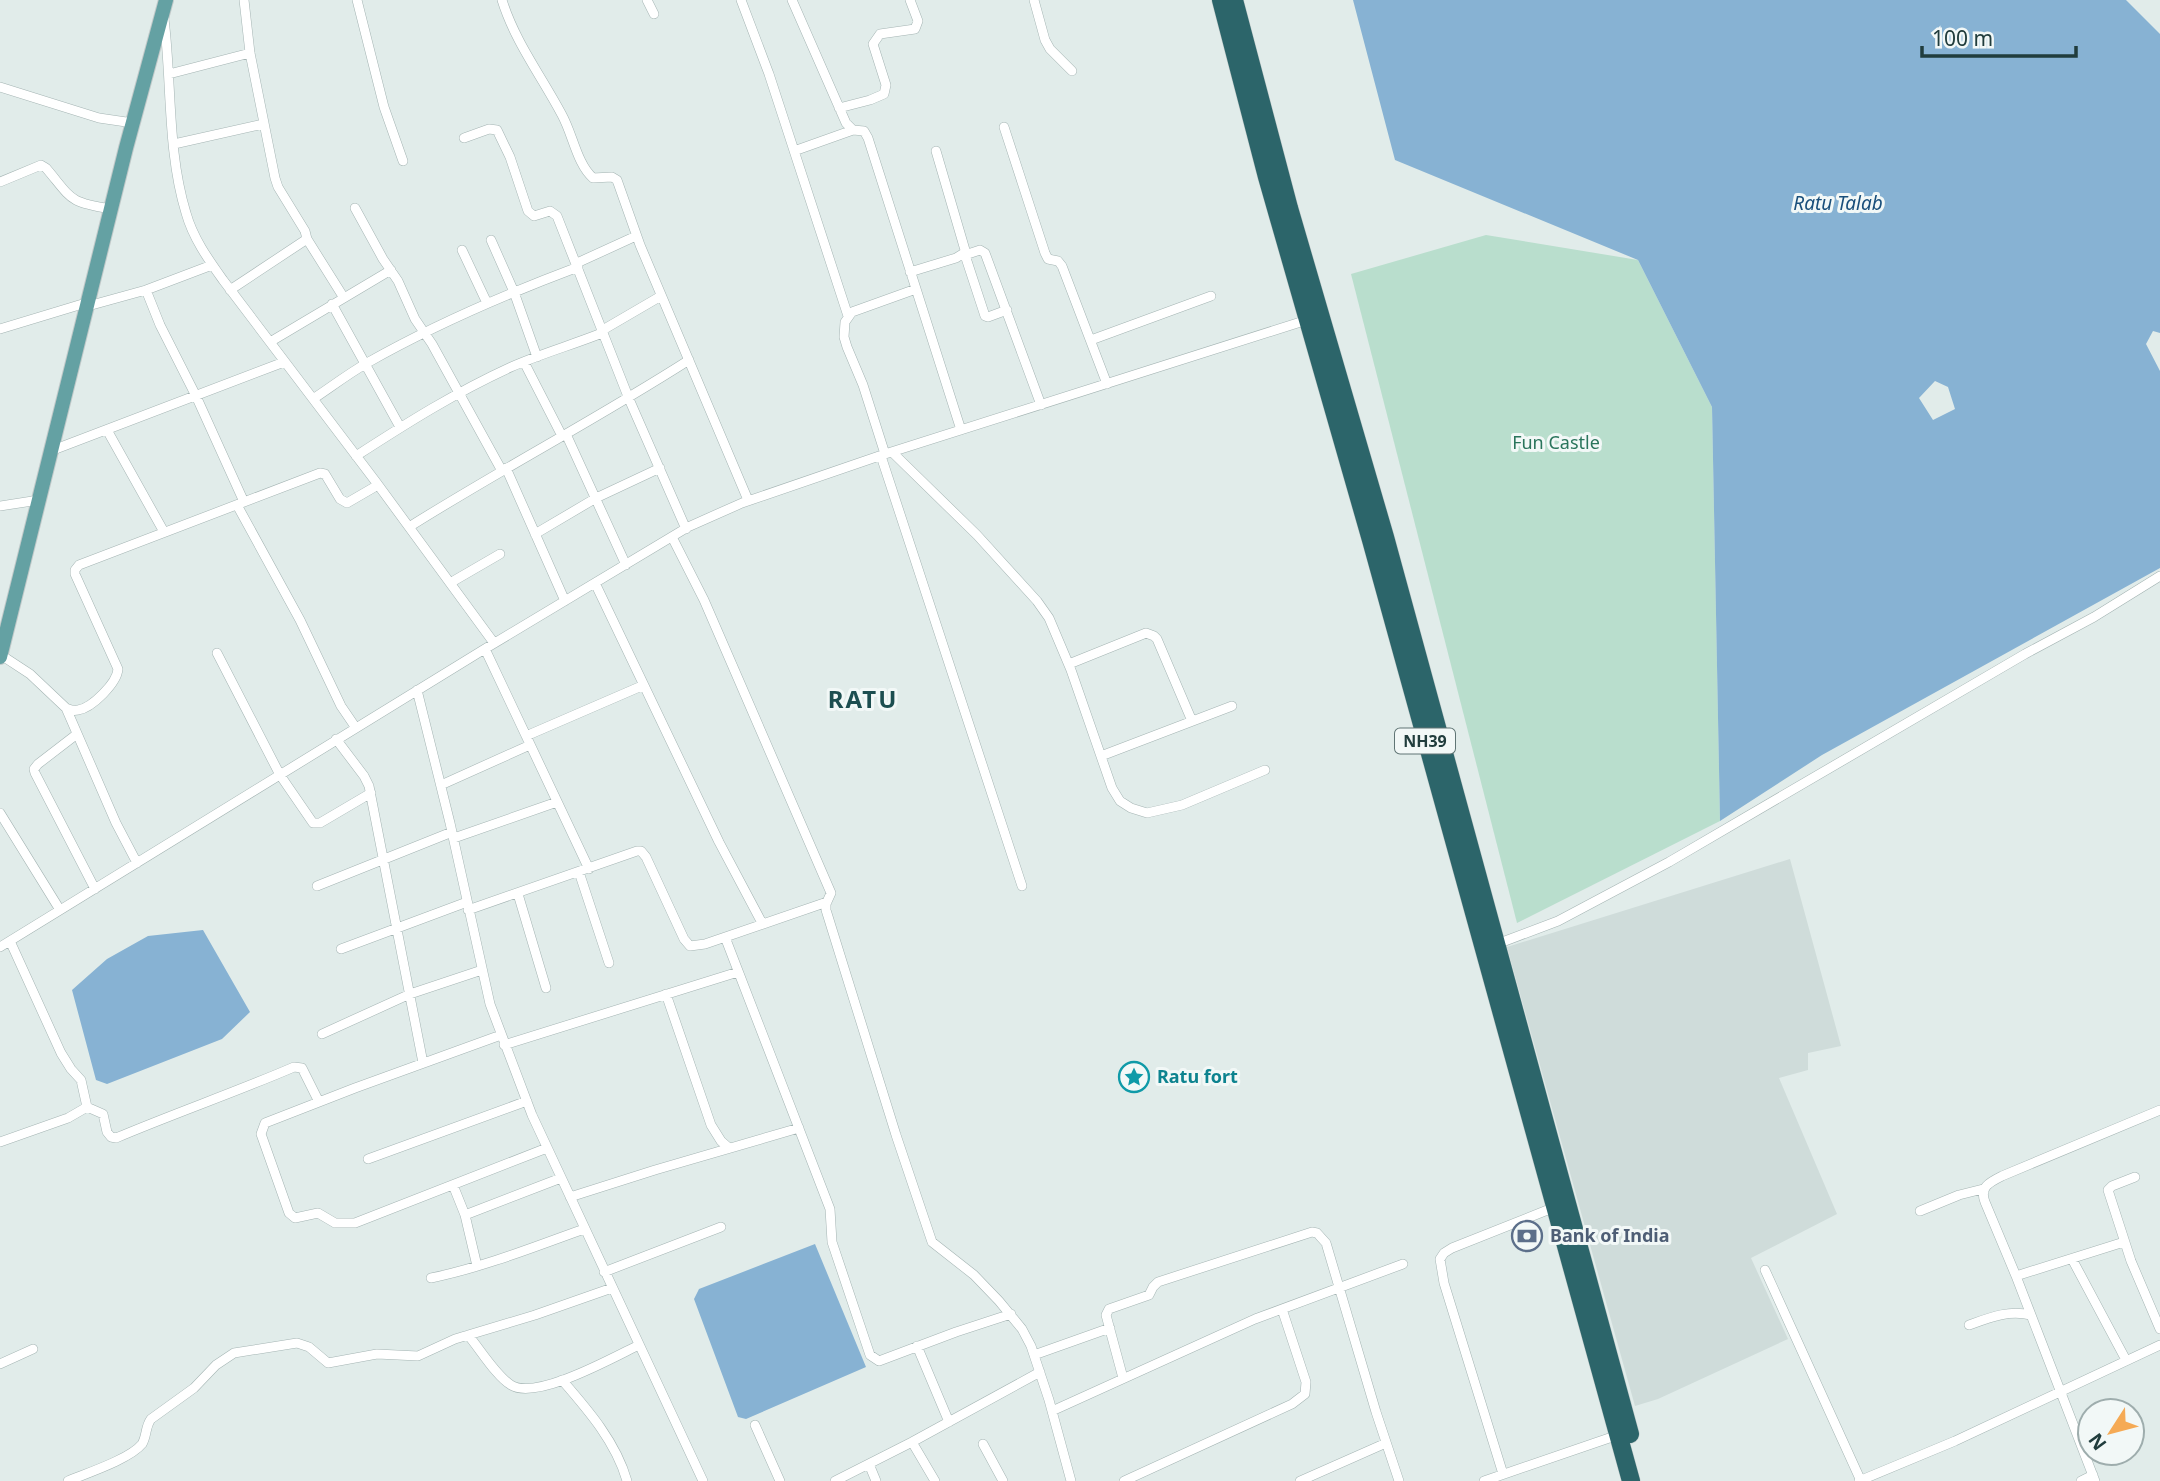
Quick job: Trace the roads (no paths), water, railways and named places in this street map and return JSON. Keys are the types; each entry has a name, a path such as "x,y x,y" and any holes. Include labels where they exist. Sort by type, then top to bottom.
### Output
{"highway":[{"name":"NH39","path":"1221,0 1307,320 1371,540 1630,1481"},
{"name":"NH39","path":"1234,0 1289,208 1385,537 1643,1481"}],"main road":[{"path":"0,656 111,209 165,6"}],"street":[{"path":"244,0 250,53 278,187 344,298"},
{"path":"357,0 384,107 403,161"},
{"path":"502,0 521,46 564,118 586,170 593,178 615,178 636,236 748,500"},
{"path":"647,0 654,14"},
{"path":"741,0 769,74 848,316"},
{"path":"792,0 846,123 853,130"},
{"path":"839,108 884,94 886,85 873,44 880,34 915,29 918,21 910,0"},
{"path":"1034,0 1049,49 1072,71"},
{"path":"165,6 174,144 186,215 195,237 230,290 450,583 490,646 584,871 609,963"},
{"path":"169,74 250,53"},
{"path":"0,87 99,118 133,123"},
{"path":"174,144 263,124"},
{"path":"1004,127 1045,253 1048,259 1058,261 1062,266 1107,384"},
{"path":"464,138 489,129 497,130 510,157 528,211 534,216 550,211 561,223 629,399 686,529"},
{"path":"794,151 853,130 861,130 868,138 961,430"},
{"path":"936,151 965,244 963,255 985,316 1007,310"},
{"path":"0,182 41,164 74,200 85,205 111,209"},
{"path":"355,208 504,470 565,601"},
{"path":"313,399 365,364 425,333 636,236"},
{"path":"230,290 307,239"},
{"path":"491,240 514,292 537,357"},
{"path":"462,250 486,303"},
{"path":"910,272 980,250 985,253 1041,405"},
{"path":"0,329 146,290 212,265"},
{"path":"270,342 391,270"},
{"path":"916,289 852,312 845,322 844,337 886,454 1022,886"},
{"path":"146,290 160,325 196,396 240,503 341,706 356,728"},
{"path":"356,456 458,393 524,362 602,332 661,296"},
{"path":"1091,340 1211,296"},
{"path":"332,304 400,427"},
{"path":"0,947 686,529 748,500 1307,320"},
{"path":"409,527 629,399 689,360"},
{"path":"53,450 284,362"},
{"path":"524,362 596,498 626,565"},
{"path":"107,430 164,532"},
{"path":"886,454 977,535 1049,618 1069,664 1112,788 1120,801 1147,813 1182,805 1265,770"},
{"path":"535,534 596,498 660,468"},
{"path":"0,656 30,674 66,708 73,711 89,705 113,684 118,676 118,669 75,570 79,565 320,473 325,474 340,499 347,503 378,485"},
{"path":"0,506 39,500"},
{"path":"672,537 704,600 829,888 831,897 825,906 932,1242 974,1275 1022,1329 1040,1372 1071,1481"},
{"path":"450,583 500,554"},
{"path":"1497,944 1558,920 1698,845 2014,660 2094,617 2160,576"},
{"path":"595,583 719,842 762,923"},
{"path":"1069,664 1146,633 1154,635 1192,721"},
{"path":"217,653 279,775 308,818 316,824 371,793"},
{"path":"441,785 644,685"},
{"path":"418,690 453,835 489,1004 547,1147 703,1481"},
{"path":"1101,756 1232,706"},
{"path":"66,708 136,863"},
{"path":"77,734 34,769 95,889"},
{"path":"336,740 365,776 371,793 423,1063"},
{"path":"317,886 453,835 557,802"},
{"path":"0,813 60,910"},
{"path":"341,949 397,928 518,894 641,851 650,863 687,943 694,947 827,902"},
{"path":"518,894 545,988"},
{"path":"725,937 830,1209 832,1242 870,1355 879,1361 1011,1314"},
{"path":"10,941 61,1053 81,1080 87,1107"},
{"path":"322,1034 411,995 482,970"},
{"path":"504,1045 738,972"},
{"path":"666,994 711,1125 729,1148"},
{"path":"500,1034 268,1121 261,1130 289,1213 293,1217 318,1213 335,1223 355,1223 547,1147"},
{"path":"87,1107 103,1114 107,1132 111,1137 117,1138 298,1066 306,1073 319,1102"},
{"path":"368,1159 527,1101"},
{"path":"0,1142 68,1118 87,1107"},
{"path":"1920,1210 1983,1189 2002,1176 2160,1110"},
{"path":"570,1198 799,1128"},
{"path":"2135,1177 2108,1190 2124,1242 2160,1329"},
{"path":"465,1214 561,1178"},
{"path":"453,1185 465,1214 477,1266"},
{"path":"1983,1189 1984,1202 2016,1276 2094,1478 2081,1481"},
{"path":"1503,1474 1444,1283 1440,1259 1452,1248 1555,1207"},
{"path":"604,1272 722,1227"},
{"path":"431,1278 477,1266 584,1229"},
{"path":"1123,1377 1106,1315 1109,1309 1149,1295 1158,1282 1312,1232 1322,1237 1326,1243 1399,1481"},
{"path":"2016,1276 2124,1242"},
{"path":"2072,1259 2126,1360"},
{"path":"1052,1411 1282,1308 1403,1264"},
{"path":"1765,1270 1822,1391 1860,1481 1955,1441 2158,1346 2160,1359"},
{"path":"68,1481 103,1467 137,1448 144,1440 146,1425 151,1419 194,1388 216,1365 234,1353 297,1343 309,1347 325,1362 333,1363 377,1354 418,1356 468,1335 612,1288"},
{"path":"1124,1481 1292,1404 1305,1394 1306,1382 1282,1308"},
{"path":"1969,1325 2007,1312 2031,1315"},
{"path":"1034,1355 1110,1328"},
{"path":"468,1335 511,1385 529,1389 562,1380 639,1345"},
{"path":"918,1346 949,1422"},
{"path":"0,1364 33,1349"},
{"path":"835,1481 1040,1372"},
{"path":"562,1380 605,1434 617,1454 627,1481"},
{"path":"755,1425 780,1481"},
{"path":"1487,1481 1618,1435"},
{"path":"912,1442 935,1481"},
{"path":"1300,1481 1386,1443"},
{"path":"983,1444 1003,1481"},
{"path":"869,1464 876,1481"}],"water":[{"name":"Ratu Talab","path":"1353,0 2126,0 2160,34 2160,333 2153,331 2146,344 2160,371 2160,568 1822,755 1720,821 1712,407 1638,260 1395,160","holes":["1935,381 1948,387 1955,409 1933,420 1919,398"]},
{"path":"203,930 250,1012 222,1039 107,1084 96,1080 72,990 107,959 148,936"},
{"path":"815,1244 866,1367 746,1419 738,1417 694,1299 699,1289"}],"place":[{"name":"Ratu fort","path":"1134,1077"},
{"name":"Bank of India","path":"1527,1236"}],"district":[{"name":"RATU","path":"863,700"}],"park label":[{"name":"Fun Castle","path":"1556,443"}]}
